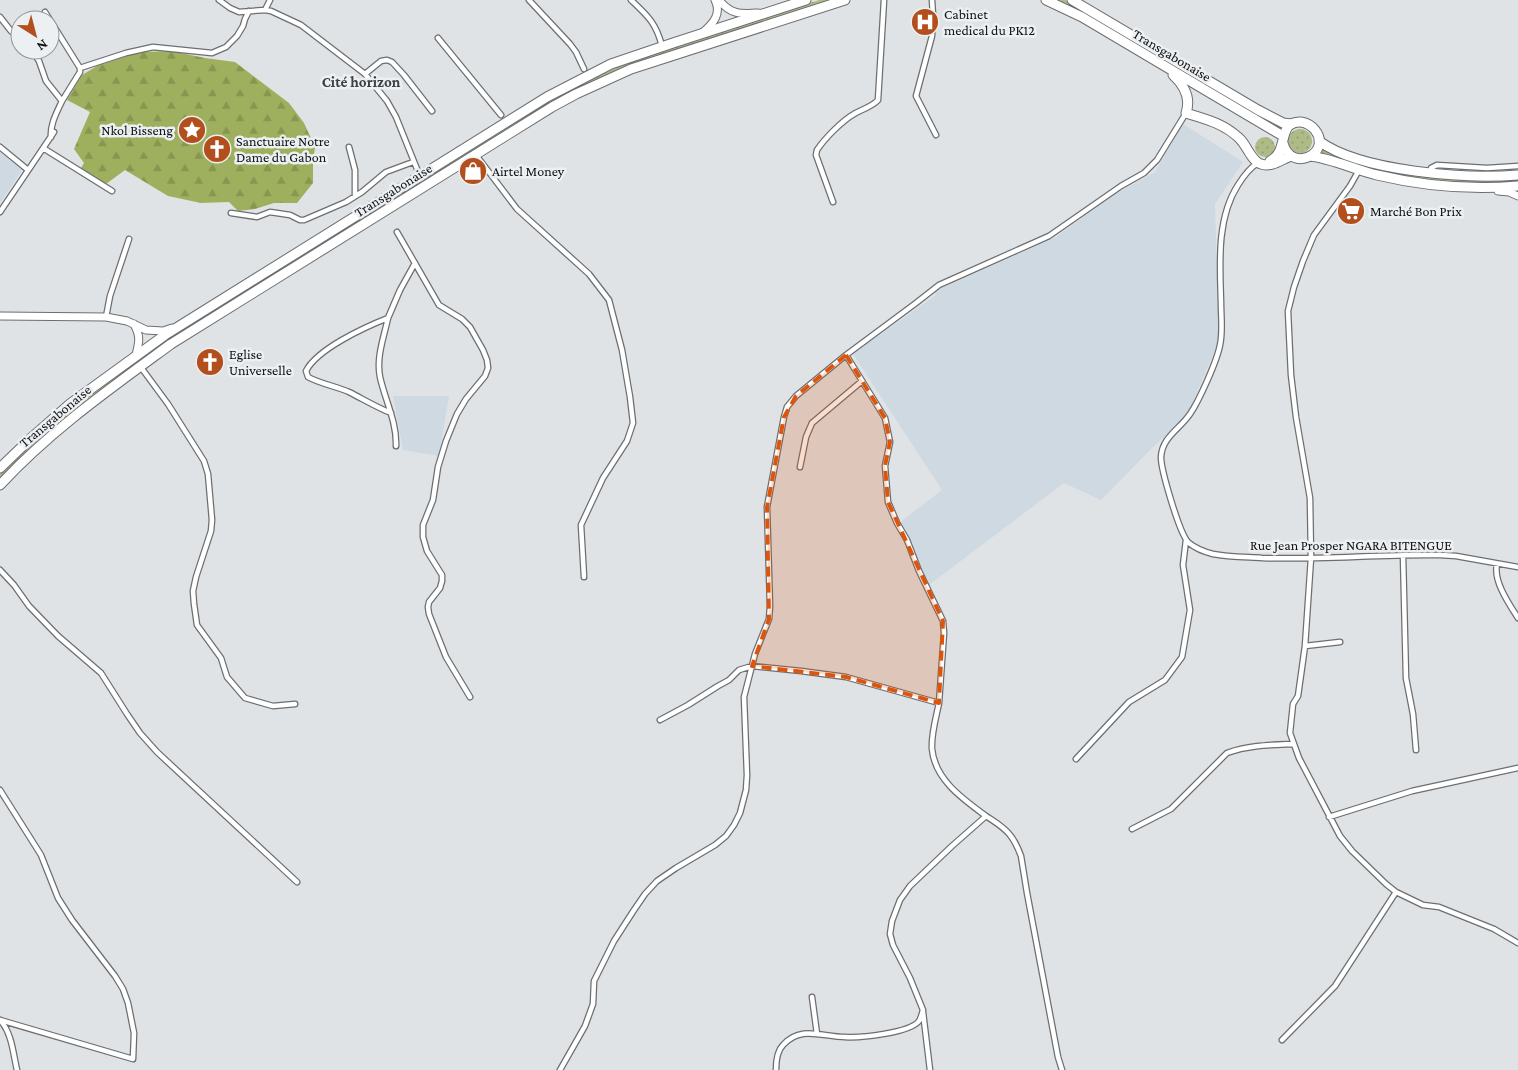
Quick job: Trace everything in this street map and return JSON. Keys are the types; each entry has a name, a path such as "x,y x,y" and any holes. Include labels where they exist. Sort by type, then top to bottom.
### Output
{"highway":[{"name":"Transgabonaise","path":"0,468 70,404 180,326 547,97 611,64 806,0"},
{"name":"Transgabonaise","path":"0,485 68,421 171,344 560,102 631,68 845,0"},
{"name":"Transgabonaise","path":"1046,0 1082,17 1283,139"},
{"name":"Transgabonaise","path":"1072,0 1264,114 1283,123 1292,124"},
{"path":"1159,63 1183,85 1188,102 1186,113 1214,121 1226,129 1240,139 1258,163 1270,165 1291,156"},
{"path":"1258,163 1275,158 1280,152 1285,131 1292,124 1300,122 1309,124 1316,132 1319,141 1317,150 1310,156"},
{"path":"1283,139 1285,150 1291,156 1300,159 1310,156 1318,157 1359,170 1408,182 1475,188 1518,186"},
{"path":"1319,141 1340,152 1395,168 1485,177 1518,175"}],"street":[{"path":"219,0 239,12 271,11 309,30 365,74 388,101 417,169"},
{"path":"265,10 270,0"},
{"path":"529,0 570,44 584,68"},
{"path":"631,0 655,25 662,46"},
{"path":"700,34 713,23 718,15 715,0"},
{"path":"719,0 725,7 742,14 766,12"},
{"path":"833,202 816,155 818,150 844,121 878,100 884,0"},
{"path":"932,0 932,36 916,96 936,136"},
{"path":"80,68 126,53 153,47 212,53 226,47 237,36 249,11"},
{"path":"0,17 10,30"},
{"path":"50,137 55,116 80,72 80,68 60,36"},
{"path":"438,38 501,116"},
{"path":"38,60 46,81 62,101"},
{"path":"365,74 381,61 387,60 392,62 432,112"},
{"path":"560,1070 590,1015 593,1004 594,981 614,941 645,894 657,881 715,845 726,836 740,813 746,790 747,775 744,697 754,654 768,619 770,606 767,507 787,407 796,396 846,355 939,284 1049,236 1121,186 1144,173 1157,160 1186,113"},
{"path":"0,212 54,132"},
{"path":"0,147 28,170"},
{"path":"349,147 355,170 355,196"},
{"path":"43,148 112,192"},
{"path":"476,155 517,209 589,274 609,300 620,342 633,423 627,441 603,478 581,524 584,577"},
{"path":"231,213 258,217 270,212 290,215 304,220 346,202 386,172 413,162"},
{"path":"1076,759 1129,702 1165,680 1182,657 1190,610 1183,565 1186,540 1179,528 1161,457 1166,440 1185,422 1194,408 1218,352 1221,337 1222,233 1226,211 1240,182 1249,170 1258,163"},
{"path":"1430,173 1431,168 1437,165 1487,168 1518,166"},
{"path":"1359,170 1350,186 1314,236 1303,261 1288,311 1291,375 1310,498 1311,558 1305,646 1298,696 1292,704 1290,733 1329,817 1340,836 1352,851 1396,892 1423,905 1439,907 1494,929 1518,943"},
{"path":"1475,188 1487,191 1509,192 1518,196"},
{"path":"397,232 439,305 462,319 470,327 488,360 485,376 466,399 457,414 446,441 438,467 432,500 423,525 423,537 427,551 442,576 440,588 429,602 429,614 446,657 470,697"},
{"path":"106,317 110,296 129,239"},
{"path":"396,446 391,413 380,376 379,358 388,318 400,290 415,263"},
{"path":"0,316 106,317 127,321 143,329 154,331 180,326"},
{"path":"388,318 338,342 310,363 306,371 308,377 314,380 348,392 391,413"},
{"path":"134,324 139,334 136,356"},
{"path":"846,355 885,418 890,442 885,466 888,502 943,620 944,633 939,703 932,736 932,750 936,766 940,775 958,794 1001,826 1015,841 1021,856 1040,965 1062,1070"},
{"path":"140,366 168,404 204,461 208,474 212,531 193,591 197,625 221,658 227,677 245,698 273,706 295,704"},
{"path":"800,467 806,437 812,423 862,381"},
{"name":"Rue Jean Prosper NGARA BITENGUE","path":"1186,540 1201,550 1216,554 1282,558 1448,555 1518,567"},
{"path":"1403,556 1406,678 1413,714 1416,750"},
{"path":"1498,564 1496,570 1502,589 1518,618"},
{"path":"0,570 29,606 58,636 101,673 140,732 157,752 297,882"},
{"path":"1305,646 1340,642"},
{"path":"660,720 729,680 740,670 752,666 846,677 939,703"},
{"path":"1132,829 1171,809 1227,753 1254,746 1294,744"},
{"path":"1329,817 1412,791 1518,768"},
{"path":"0,790 41,855 58,898 123,989 134,1033 133,1059 0,1020"},
{"path":"930,1070 923,1010 910,978 893,945 890,934 892,921 900,900 910,886 986,816"},
{"path":"1282,1040 1335,986 1396,892"},
{"path":"812,997 817,1034"},
{"path":"776,1070 780,1048 789,1039 799,1034 845,1037 880,1035 911,1028 919,1021 923,1010"},
{"path":"0,1020 6,1027 17,1070"}],"highlighted area":[{"path":"846,355 885,418 890,442 885,466 888,502 943,621 939,703 846,677 752,666 769,619 767,507 784,417 796,396"}],"shaded area":[{"path":"1183,124 1243,162 1215,204 1219,338 1187,416 1155,445 1101,500 1064,483 929,585 899,523 942,490 853,354 936,295 934,292 1056,237 1112,196 1155,172"},
{"path":"0,152 22,170 0,203"},
{"path":"393,396 449,396 439,456 403,450"}],"green space":[{"path":"819,0 830,0 630,65 574,90 158,348 82,404 31,447 0,478 0,473 47,429 80,401 156,345 549,100 610,69"},
{"path":"1057,0 1065,0 1083,10 1281,126 1278,131 1093,19"},
{"path":"171,51 235,62 289,103 304,123 315,147 313,183 297,203 274,203 255,209 238,211 229,202 201,203 168,196 125,170 106,184 81,168 84,163 74,149 90,112 67,100 82,75 97,66 139,52"},
{"path":"1300,129 1308,133 1312,141 1308,149 1300,153 1292,149 1288,141 1292,133"},
{"path":"1265,137 1272,140 1275,147 1272,154 1265,157 1258,154 1255,147 1258,140"},
{"path":"1323,148 1431,177 1475,180 1510,179 1512,183 1457,184 1400,177 1321,154"}],"place":[{"name":"Cabinet medical du PK12","path":"925,22"},
{"name":"Nkol Bisseng","path":"192,130"},
{"name":"Sanctuaire Notre Dame du Gabon","path":"217,149"},
{"name":"Airtel Money","path":"473,171"},
{"name":"Marché Bon Prix","path":"1351,211"},
{"name":"Eglise Universelle","path":"210,362"}],"district":[{"name":"Cité horizon","path":"361,82"}]}
